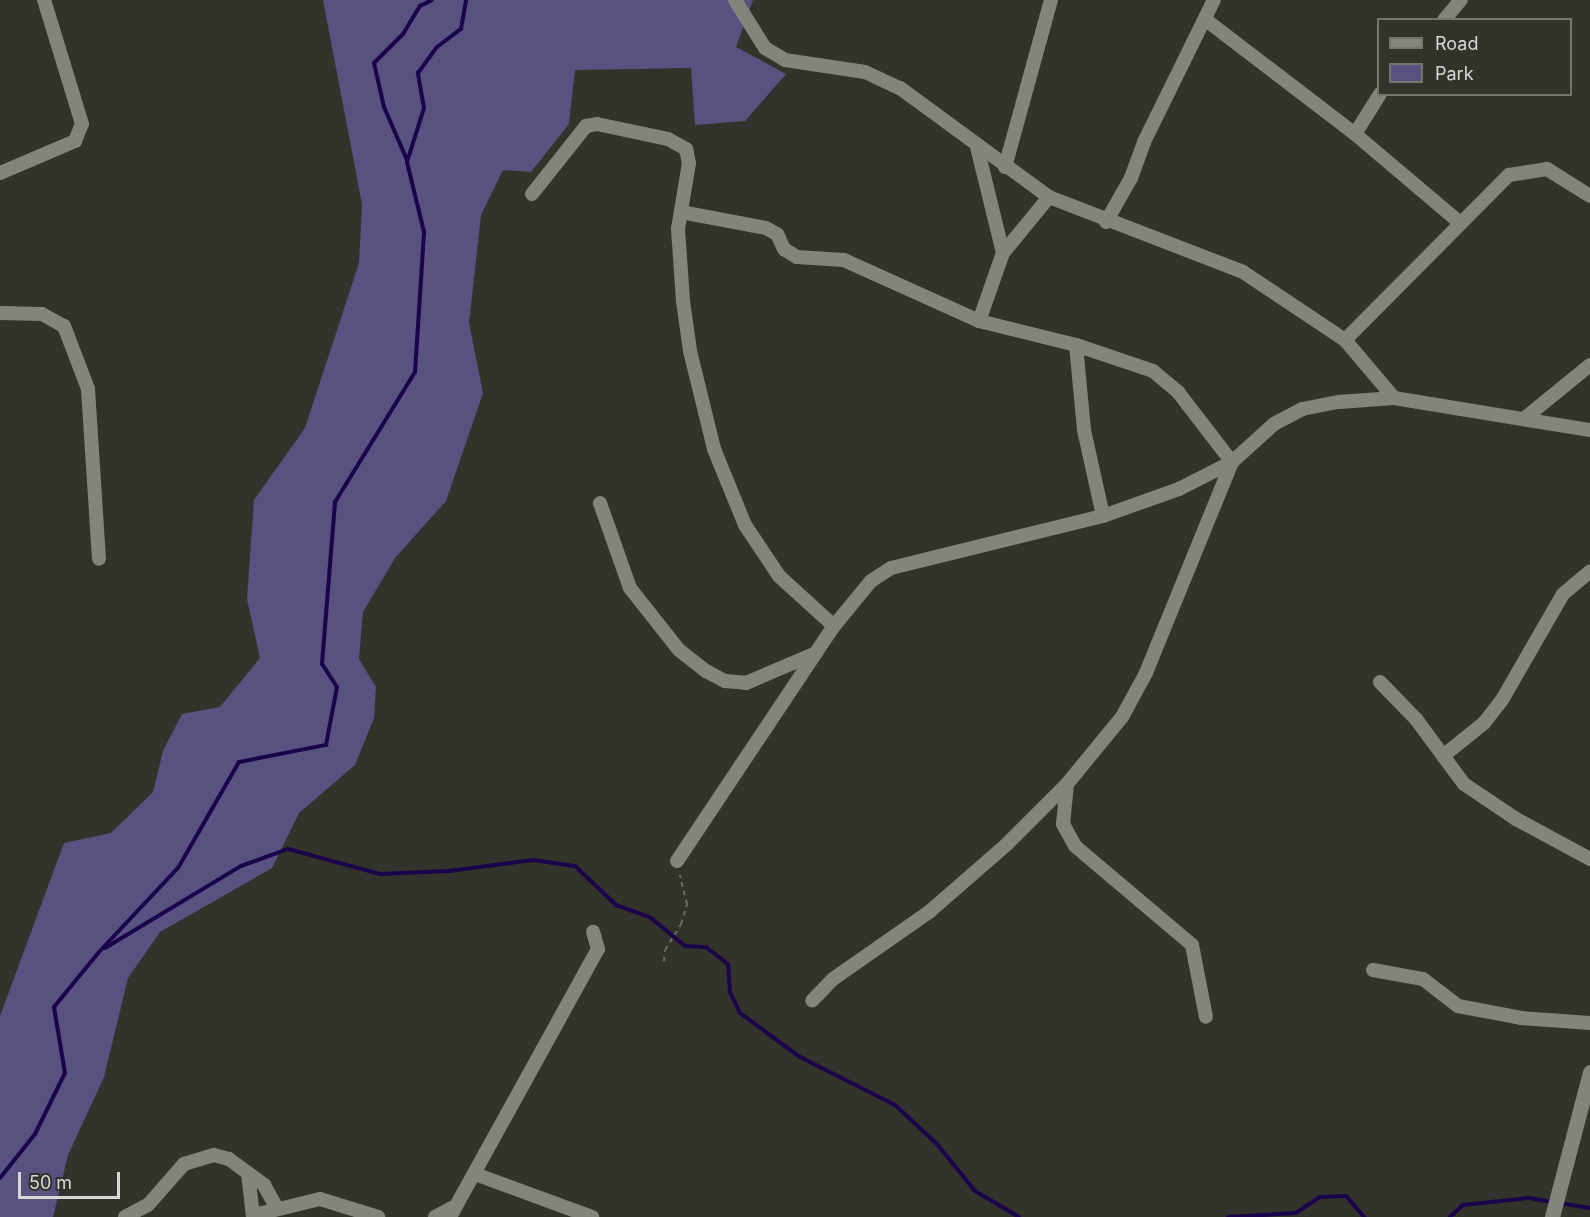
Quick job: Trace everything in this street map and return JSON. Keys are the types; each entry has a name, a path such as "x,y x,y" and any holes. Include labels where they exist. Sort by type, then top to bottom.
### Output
{"street":[{"path":"0,173 75,141 82,124 44,0"},
{"path":"735,0 765,48 785,60 865,72 900,88 977,147 1049,197 1106,222 1243,272 1345,340 1394,398"},
{"path":"1005,167 1052,0"},
{"path":"1106,222 1131,178 1148,132 1214,0"},
{"path":"1446,18 1461,0"},
{"path":"1206,20 1356,134 1458,222"},
{"path":"1356,134 1379,96"},
{"path":"532,194 574,136 586,126 597,124 668,139 687,149 689,163 678,229 683,301 690,351 714,449 745,525 773,568 834,626"},
{"path":"977,147 1003,253"},
{"path":"1345,340 1497,184 1522,170 1547,169 1590,196"},
{"path":"979,321 1003,253 1049,197"},
{"path":"681,212 766,228 777,234 784,249 797,257 844,260 979,321 1076,345 1153,371 1168,382 1232,462"},
{"path":"0,313 42,314 64,326 87,389 99,559"},
{"path":"1076,345 1084,430 1103,516"},
{"path":"1525,418 1590,365"},
{"path":"677,861 834,626 871,581 891,568 1103,516 1179,489 1232,462 1274,424 1302,409 1394,398 1590,429"},
{"path":"812,1001 833,979 929,912 1067,784 1122,717 1146,673 1232,462"},
{"path":"600,503 630,588 680,651 706,671 725,681 746,682 816,653"},
{"path":"1443,756 1484,723 1502,700 1563,594 1590,571"},
{"path":"1380,682 1416,719 1464,784 1516,819 1590,859"},
{"path":"1067,784 1063,824 1075,846 1192,945 1206,1017"},
{"path":"435,1217 452,1212 476,1174 516,1092 598,949 593,932"},
{"path":"1373,970 1423,979 1458,1006 1521,1018 1590,1023"},
{"path":"1553,1214 1590,1072"},
{"path":"125,1217 148,1205 184,1164 214,1155 228,1159 264,1185 277,1208"},
{"path":"248,1173 254,1216 277,1208 320,1199 378,1217"},
{"path":"476,1174 592,1217"}],"path":[{"path":"664,961 664,950 681,924 687,904 677,861"}],"green space":[{"path":"323,0 753,0 736,47 786,74 745,121 695,125 691,68 575,70 569,124 531,172 503,170 481,215 469,323 483,393 446,501 395,558 363,612 359,659 376,687 374,718 355,765 299,813 272,868 160,932 128,978 104,1077 68,1155 53,1217 0,1217 0,1016 64,843 111,833 153,792 163,751 182,714 220,707 260,658 247,599 254,500 305,428 359,263 362,204"}],"waterway":[{"path":"407,160 384,107 374,63 403,34 420,6 432,0"},
{"path":"0,1178 35,1134 65,1073 54,1007 99,952 178,868 239,762 326,745 337,687 322,664 335,502 415,372 424,232 407,162 424,108 418,73 437,47 461,29 466,0"},
{"path":"105,948 241,866 288,849 380,874 449,871 533,860 575,866 616,905 651,918 685,946 706,947 728,964 730,992 740,1013 800,1057 895,1105 937,1144 975,1191 1019,1217"},
{"path":"1228,1217 1296,1213 1320,1197 1346,1196 1364,1217"},
{"path":"1450,1217 1463,1205 1529,1198 1551,1202"},
{"path":"1558,1203 1590,1208"}]}
